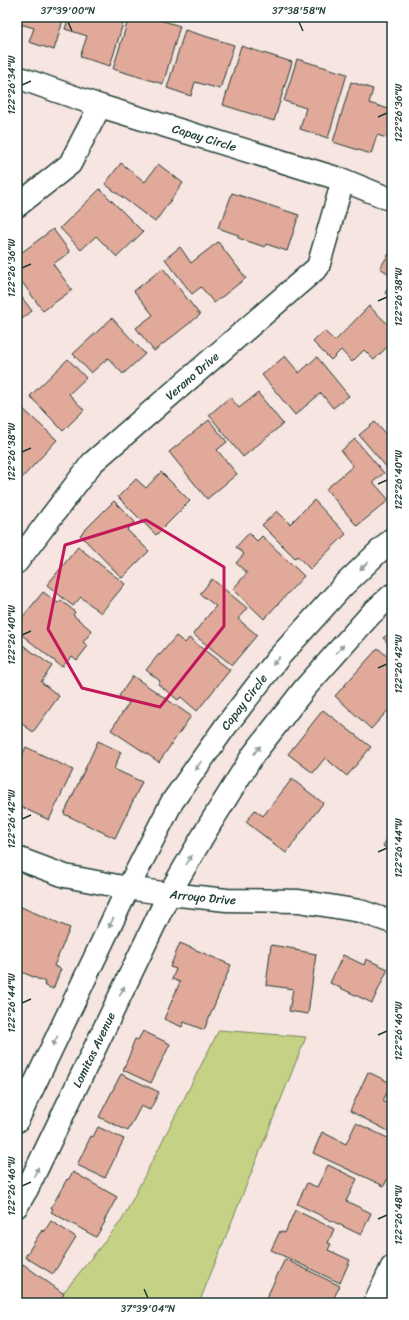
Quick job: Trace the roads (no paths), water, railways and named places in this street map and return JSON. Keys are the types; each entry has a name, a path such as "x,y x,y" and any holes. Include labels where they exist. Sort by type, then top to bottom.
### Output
{"street":[{"name":"Capay Circle","path":"17,77 100,106 343,180 392,200"},
{"path":"17,206 70,164 100,106"},
{"name":"Verano Drive","path":"17,562 92,463 318,267 343,180"},
{"name":"Capay Circle","path":"128,888 172,802 225,727 284,651 343,586 392,539"},
{"path":"170,894 210,824 253,755 305,688 372,614 392,595"},
{"name":"Arroyo Drive","path":"17,858 65,876 128,888 227,900 299,901 360,911 392,922"},
{"path":"17,1121 128,888"},
{"name":"Lomitas Avenue","path":"17,1206 27,1189 170,894"},
{"path":"375,1303 392,1267"}]}
